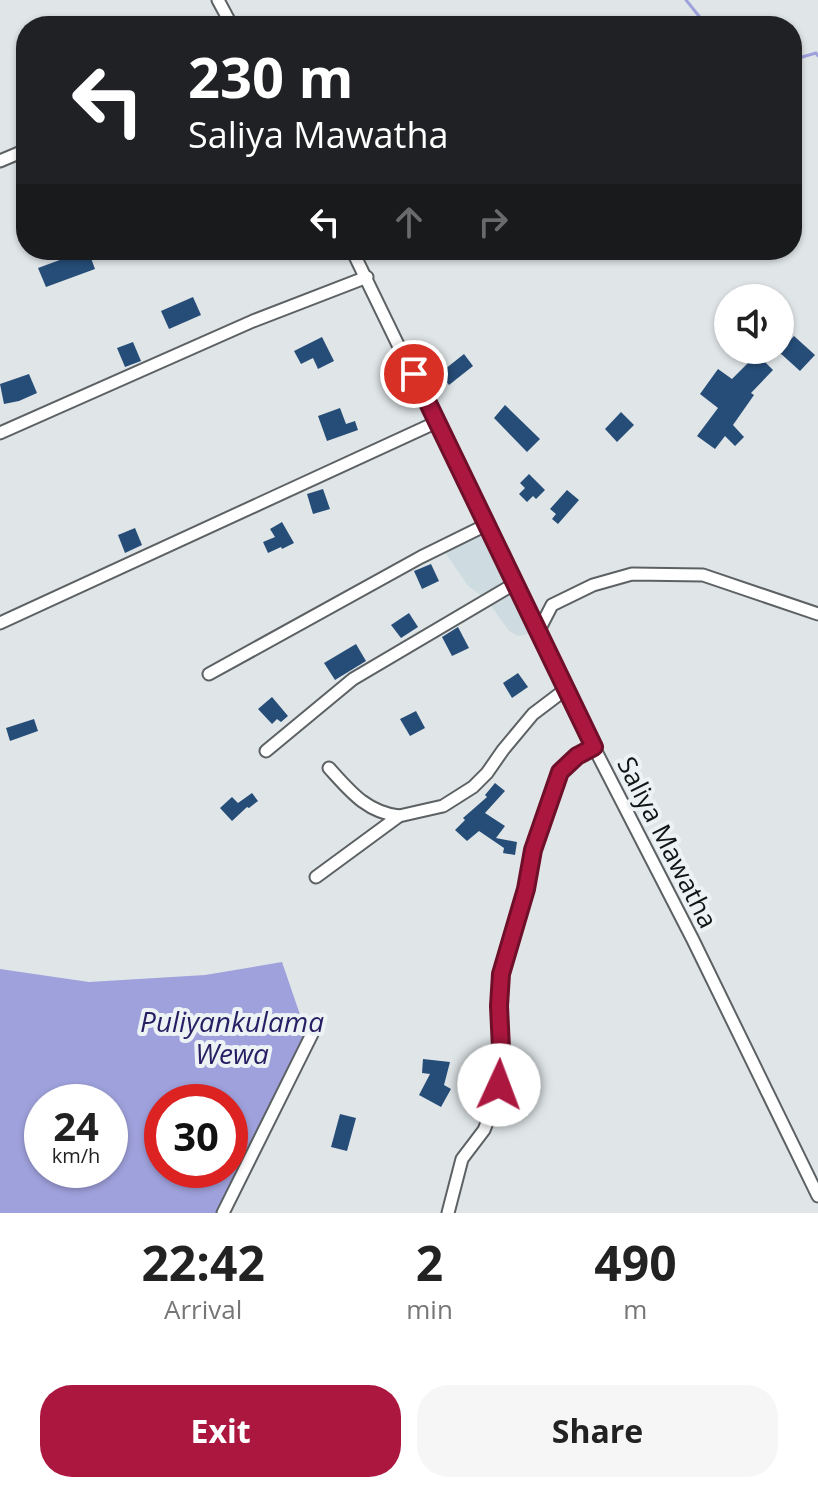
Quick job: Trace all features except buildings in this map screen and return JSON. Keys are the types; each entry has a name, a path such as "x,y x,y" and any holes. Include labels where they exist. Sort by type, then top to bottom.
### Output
{"street":[{"name":"Saliya Mawatha","path":"358,260 594,747 693,940 818,1196"},
{"path":"0,433 253,321 367,277"},
{"path":"0,623 198,529 437,422"},
{"path":"209,674 421,557 486,525"},
{"path":"538,632 552,605 593,585 632,574 703,575 818,614"},
{"path":"266,751 353,679 514,584"},
{"path":"329,768 360,802 384,814 399,816 443,806 473,787 533,714 566,689"},
{"path":"448,1213 462,1159 484,1130 496,1100 502,1070 501,974 540,827 560,772 577,756 594,747"},
{"path":"316,877 399,816"},
{"path":"223,1213 312,1034"}],"shaded area":[{"path":"486,525 538,632 518,636 509,631 486,599 468,586 442,548"}],"water":[{"name":"Puliyankulama Wewa","path":"282,962 307,1035 248,1153 248,1084 144,1084 144,1188 230,1188 218,1213 0,1213 0,969 89,982 205,975"}],"waterway":[{"path":"686,0 699,16"},
{"path":"802,57 816,53 818,56"}],"route":[{"path":"414,374 594,747 577,756 560,772 533,850 526,889 501,974 502,1070 499,1085"}]}
